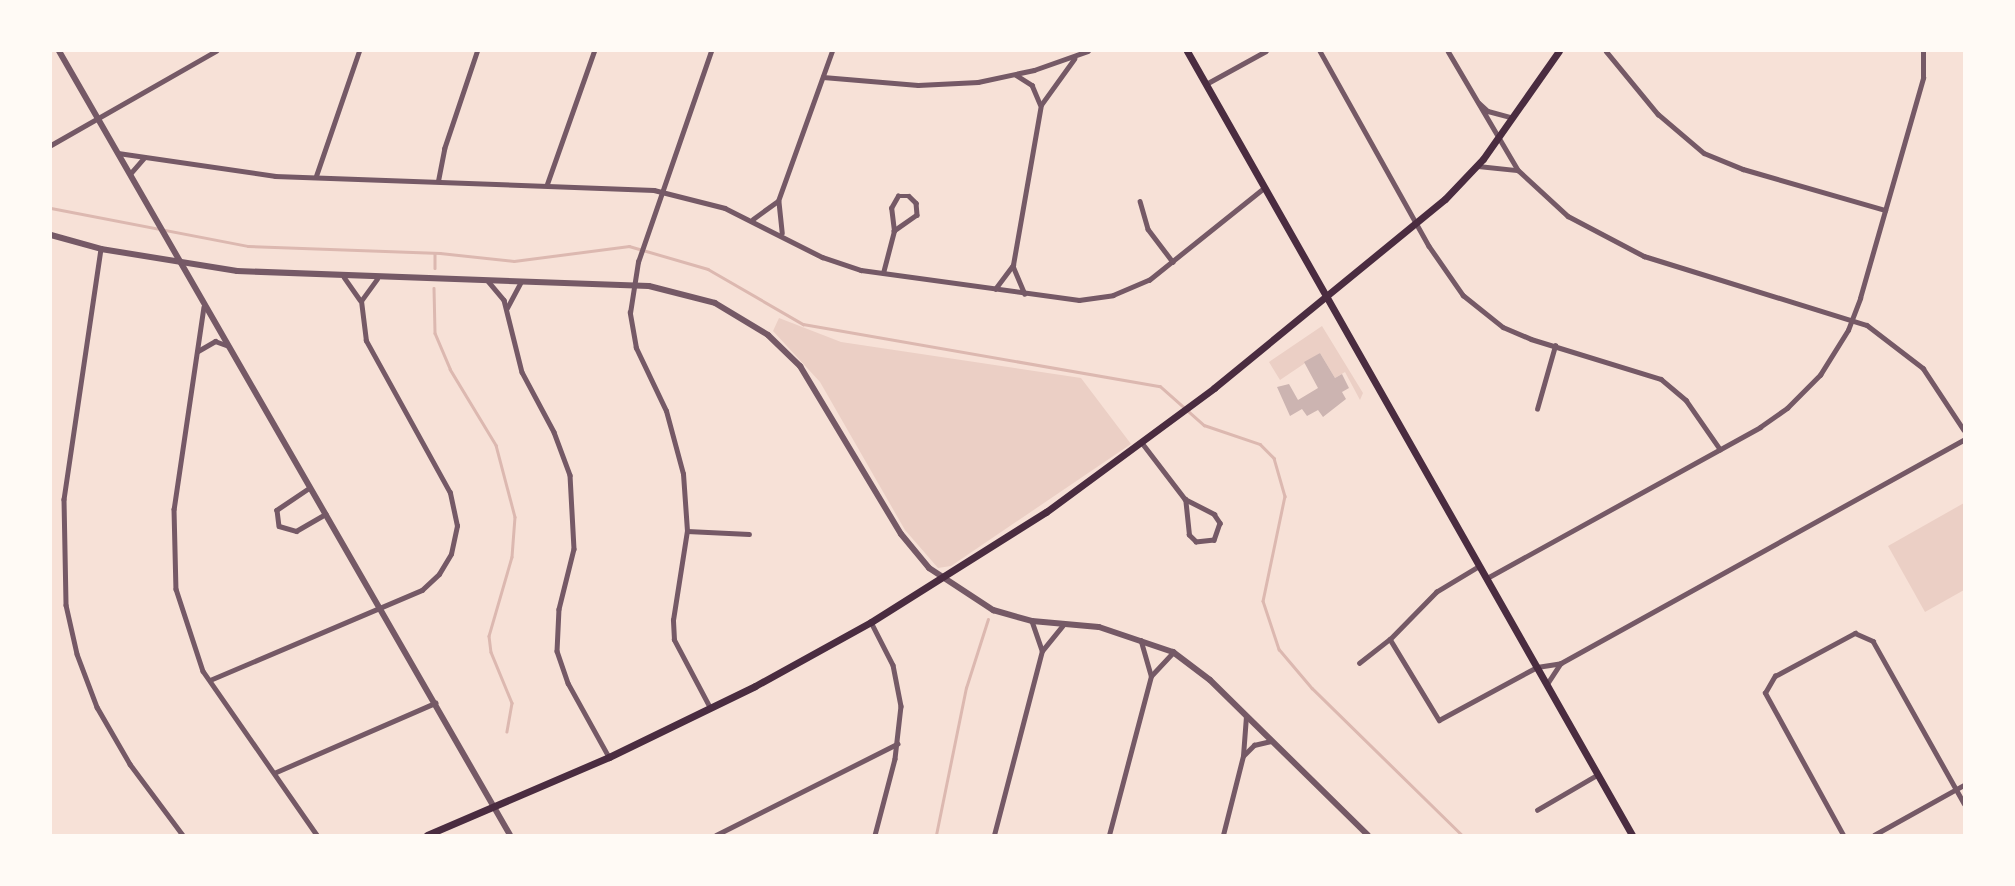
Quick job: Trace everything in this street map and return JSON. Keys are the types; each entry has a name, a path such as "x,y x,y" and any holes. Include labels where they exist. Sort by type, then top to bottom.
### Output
{"main road":[{"path":"1187,51 1632,835"},
{"path":"427,835 609,757 710,709 871,622 942,579 1143,444 1326,299 1416,224 1477,167 1559,51"}],"street":[{"path":"59,51 510,835"},
{"path":"51,145 216,51"},
{"path":"316,176 359,51"},
{"path":"438,181 443,149 477,51"},
{"path":"547,184 594,51"},
{"path":"710,709 681,659 673,629 687,531 676,441 633,338 633,285 711,51"},
{"path":"782,233 778,201 832,51"},
{"path":"823,77 944,85 1016,75 1074,58 1088,51"},
{"path":"1206,84 1266,51"},
{"path":"1320,51 1444,272 1479,310 1503,327 1555,346 1642,371 1670,385 1693,408 1720,450"},
{"path":"1448,51 1518,170 1568,216 1626,248 1852,318 1882,334 1923,368 1964,430"},
{"path":"1606,51 1658,114 1704,153 1743,169 1885,210"},
{"path":"1486,578 1720,450 1805,392 1834,355 1852,318 1923,78 1923,51"},
{"path":"995,289 1013,265 1041,105 1074,58"},
{"path":"1016,75 1032,85 1041,105"},
{"path":"1475,101 1488,111 1513,118"},
{"path":"118,153 241,173 663,191 753,219 834,261 883,273 1064,300 1102,298 1149,280 1264,188"},
{"path":"130,174 144,158"},
{"path":"1477,167 1518,170"},
{"path":"883,273 894,231 893,201 909,196 916,203 917,215 894,231"},
{"path":"753,219 778,201"},
{"path":"1140,201 1149,229 1173,262"},
{"path":"51,235 102,249 181,264 377,279 633,285 675,290 715,303 744,318 789,354 816,388 905,541 942,579 982,605 1032,621 1099,627 1140,638 1173,653 1210,680 1368,835"},
{"path":"102,249 64,499 66,605 77,654 97,707 130,764 183,835"},
{"path":"1013,265 1025,294"},
{"path":"210,681 380,608 433,581 451,554 457,526 446,485 370,352 361,301 344,277"},
{"path":"361,301 377,279"},
{"path":"488,281 507,309 516,357 563,453 574,498 574,549 559,608 557,651 568,683 609,757"},
{"path":"507,309 522,282"},
{"path":"204,307 172,546 183,620 210,681 317,835"},
{"path":"198,352 215,341 227,345"},
{"path":"1537,409 1555,346"},
{"path":"1390,639 1439,720 1537,667 1561,663 1964,440"},
{"path":"1143,444 1185,499 1214,514 1220,523 1213,540 1196,542 1189,536 1185,499"},
{"path":"311,488 277,510 279,526 296,531 326,514"},
{"path":"687,531 749,534"},
{"path":"1359,663 1390,639 1436,592 1479,566"},
{"path":"1032,621 1042,651"},
{"path":"871,622 897,678 901,706 898,743 875,835"},
{"path":"994,835 1042,651 1063,625"},
{"path":"1843,835 1765,693 1775,676 1844,638 1864,635 1873,641 1964,803"},
{"path":"1140,638 1151,677"},
{"path":"1109,835 1151,677 1173,653"},
{"path":"1547,684 1561,663"},
{"path":"274,773 435,703"},
{"path":"1223,835 1244,756 1246,716"},
{"path":"1244,756 1254,745 1271,741"},
{"path":"716,835 898,743"},
{"path":"1537,810 1597,775"},
{"path":"1874,835 1964,785"}],"shaded area":[{"path":"779,318 841,342 1081,378 1131,444 951,566 938,568 905,530 820,382 773,331"},
{"path":"1322,326 1363,393 1360,400 1345,372 1335,378 1320,353 1280,380 1269,362"},
{"path":"1964,503 1964,590 1925,612 1888,546"}],"building":[{"path":"1320,353 1335,378 1342,374 1349,388 1342,392 1346,399 1323,417 1318,410 1307,416 1302,409 1290,416 1277,387 1289,384 1298,400 1318,388 1304,362"}],"waterway":[{"path":"51,208 248,246 440,253 514,261 629,246 708,269 803,324 1160,386 1204,425 1260,444 1274,458 1285,496 1263,601 1279,649 1312,688 1462,835"},
{"path":"435,254 435,268"},
{"path":"434,288 435,333 450,369 496,445 515,517 512,557 489,636 491,652 512,703 507,732"},
{"path":"936,835 966,688 988,619"}]}
